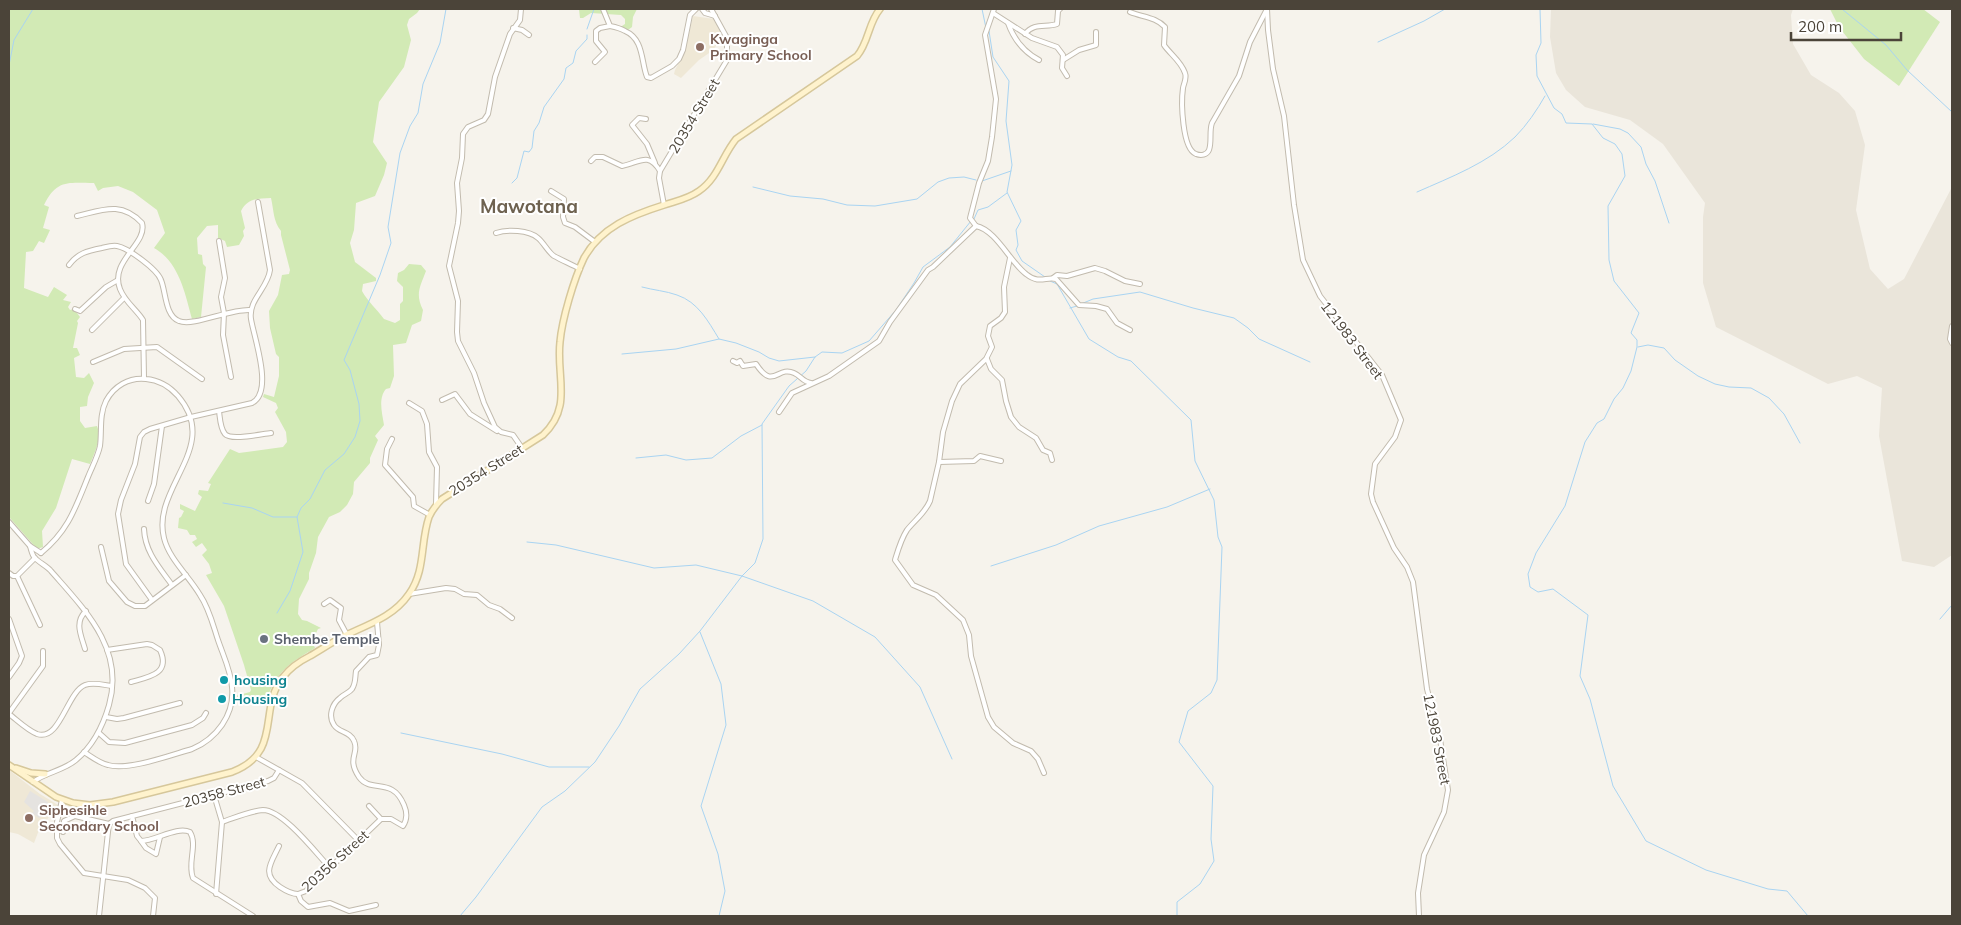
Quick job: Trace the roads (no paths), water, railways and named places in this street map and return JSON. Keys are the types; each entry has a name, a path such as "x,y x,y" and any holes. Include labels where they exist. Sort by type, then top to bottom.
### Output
{"street":[{"path":"499,431 484,403 474,373 458,341 458,302 449,266 458,222 457,186 462,158 463,134 468,127 484,120 488,114 495,77 513,28 520,20 521,9"},
{"path":"603,9 610,26"},
{"path":"594,62 605,52 596,43 596,30 610,26 628,32 636,40 640,48 645,72 651,78 672,66 679,59 683,50 690,15 696,9"},
{"path":"702,9 704,13 715,16"},
{"name":"20354 Street","path":"660,171 726,62 727,38 711,9"},
{"name":"20354 Street","path":"256,757 265,742 274,694 284,676 304,659 391,613 410,594 421,567 430,515 442,498 522,448 548,429 559,411 562,398 561,334 580,269 586,255 595,242 620,222 689,197 702,189 716,173 730,147 739,137 857,56 865,45 872,22 880,9"},
{"path":"1025,34 1028,30 1038,25 1057,24 1060,9"},
{"path":"1130,12 1141,17 1157,20 1165,27 1165,46 1179,63 1185,74 1182,106 1188,148 1194,154 1202,156 1209,149 1212,123 1239,76 1250,42 1267,9"},
{"name":"121983 Street","path":"1267,9 1273,69 1284,116 1294,205 1303,260 1320,296 1382,375 1401,420 1395,437 1375,464 1372,474 1372,498 1394,548 1407,567 1413,582 1425,676 1440,739 1448,790 1444,812 1424,855 1418,893 1419,916"},
{"path":"1067,76 1062,68 1063,55 1057,47 1037,41 1008,24 993,11 988,31 996,105 990,150 972,207 971,221 976,226 987,230 1026,274 1040,281 1057,275 1067,276 1094,268 1125,281 1140,284"},
{"path":"1008,24 1022,47 1030,56 1039,60"},
{"path":"513,28 522,30 529,35"},
{"path":"1063,60 1078,50 1096,45 1096,32"},
{"path":"646,119 639,118 632,126 647,144 660,171 659,178 664,205"},
{"path":"591,161 595,157 600,157 622,166 650,160 656,165"},
{"path":"550,192 564,199 563,217 565,223 575,227 595,242"},
{"path":"152,600 126,564 118,508 135,464 140,437 144,432 191,417 252,403 257,400 260,394 261,367 251,320 251,310 268,278 270,270 258,202"},
{"path":"77,216 116,208 125,210 142,223 143,228 120,266 118,280 124,298 143,320 145,347 144,378"},
{"path":"778,412 789,396 837,371 879,341 885,329 928,270 933,268 976,226"},
{"path":"496,233 506,230 534,236 539,239 553,256 580,269"},
{"path":"218,241 224,274 221,301 224,313 223,335 231,377"},
{"path":"69,265 77,255 113,245 129,252 150,266 158,275 170,311 176,320 190,322 224,313 251,310"},
{"path":"1010,258 1005,282 1005,312 1001,318 990,326 988,336 992,347 986,359 968,375 956,392 947,417 939,462 928,505 907,531 895,560 913,585 936,596 963,620 969,635 971,656 988,717 994,727 1013,743 1031,751 1038,759 1044,773"},
{"path":"1049,279 1059,282 1082,306 1096,306 1107,309 1117,323 1130,330"},
{"path":"75,309 80,311 106,287 118,280"},
{"path":"92,330 124,298"},
{"path":"1952,326 1950,338 1952,343"},
{"path":"93,362 124,349 157,347 202,379"},
{"path":"986,359 1002,380 1006,401 1015,422 1036,438 1043,450 1050,453 1052,460"},
{"path":"733,361 737,363 740,361 743,366 756,364 764,376 773,377 784,372 793,372 807,382 814,383"},
{"path":"9,573 12,576 18,576 60,536 72,518 99,448 102,412 107,399 114,390 123,383 144,378 158,381 170,388 184,403 191,417 192,442 190,452 166,504 162,528 167,547 206,605 230,676 232,701 222,726 210,739 192,749 115,767 101,763 84,752"},
{"path":"442,400 455,394 470,414 499,431 513,435 522,448"},
{"path":"409,402 422,411 427,424 429,452 436,467 436,507"},
{"path":"219,411 223,431 227,436 233,438 271,433"},
{"path":"148,501 154,484 162,426"},
{"path":"392,439 387,448 384,465 413,496 414,506 430,515"},
{"path":"939,462 974,462 980,456 1001,461"},
{"path":"9,522 86,611 100,631 111,666 111,698 106,717 99,732 84,752 66,767 45,774 33,782"},
{"path":"144,529 150,554 172,585"},
{"path":"101,547 109,581 127,602 139,607 145,606 186,575"},
{"path":"18,576 40,625"},
{"path":"410,594 446,588 455,589 464,594 477,595 489,605 500,609 512,618"},
{"path":"324,604 330,600 341,608 340,620 347,635"},
{"path":"85,649 79,624 80,617 86,611"},
{"path":"9,619 22,656 9,677"},
{"name":"20356 Street","path":"279,846 269,870 270,877 273,882 286,891 298,894 306,891 381,819 391,819 403,826 406,822 406,811 401,797 388,787 370,785 361,779 352,762 356,745 354,740 350,734 334,726 330,714 338,700 352,690 356,671 369,657 377,656 379,645 377,622"},
{"path":"107,650 147,644 152,644 160,650 162,664 159,671 131,682"},
{"path":"43,651 45,659 43,666 9,713 33,732 41,735 55,728 79,688 89,684 112,686"},
{"path":"106,717 113,719 124,718 180,703"},
{"path":"99,732 109,742 125,743 192,725 206,713"},
{"path":"9,765 51,795 62,800 90,805 112,802 232,772 242,768 256,757 309,789 358,840"},
{"path":"9,765 31,773 45,774"},
{"name":"20358 Street","path":"109,824 116,820 268,781 274,778 279,770"},
{"path":"214,795 222,822 216,894"},
{"path":"62,800 56,829 60,844 84,873 128,880 145,888 155,898 153,916"},
{"path":"368,806 381,819"},
{"path":"222,822 260,810 272,811 285,820 330,868"},
{"path":"63,832 64,822 78,815 109,824 99,916"},
{"path":"132,816 138,839 146,848 156,854 160,837"},
{"path":"141,841 178,831 186,830 190,832 193,838 192,875 197,882 253,916"},
{"path":"298,894 301,901 308,907 330,903 349,911 376,906"}],"waterway":[{"path":"9,65 14,40 33,9"},
{"path":"277,613 290,591 303,552 297,517 301,508 310,499 325,470 344,454 355,437 360,421 359,404 350,370 344,360 380,275 391,243 388,227 400,153 410,126 418,113 423,84 440,43 446,9"},
{"path":"587,29 594,9"},
{"path":"982,9 986,28"},
{"path":"1378,42 1445,9"},
{"path":"1540,9 1541,43 1536,55 1537,76 1554,108 1562,114 1566,123 1592,124 1603,138 1615,144 1622,154 1625,176 1608,206 1609,260 1614,281 1639,313 1631,333 1637,340 1631,371 1604,419 1597,423 1585,442 1565,506 1536,553 1528,574 1530,587 1538,592 1553,589 1588,615 1580,676 1590,699 1613,786 1646,841 1706,870 1768,889 1787,891 1808,916"},
{"path":"1842,9 1886,45 1907,70 1952,112"},
{"path":"989,31 993,57 1009,81 1006,121 1012,165 1007,192 1021,221 1016,230 1018,245 1016,250 1022,261 1045,277"},
{"path":"512,183 517,178 524,151 529,152 532,148 534,131 539,123 544,107 564,79 566,68 573,63 576,51 587,39 587,35"},
{"path":"1417,192 1469,169 1504,146 1524,128 1545,96"},
{"path":"1593,124 1620,129 1628,133 1641,147 1669,223"},
{"path":"982,181 1011,171"},
{"path":"753,187 790,196 823,199 847,205 875,206 917,199 938,182 949,178 964,177 976,180"},
{"path":"974,219 978,210 988,207 1007,193"},
{"path":"460,916 542,807 565,791 595,762 619,726 640,689 679,654 700,631 742,576 755,563 763,539 762,424 789,386 806,371 815,357 822,352 842,353 869,341 896,310 923,267 950,247 971,221"},
{"path":"1050,281 1057,284 1089,339 1118,357 1131,361 1191,420 1195,461 1214,500 1218,537 1222,547 1217,680 1211,693 1188,711 1179,742 1213,786 1211,839 1214,861 1200,884 1177,902 1177,916"},
{"path":"642,287 673,294 691,302 702,313 719,339"},
{"path":"1081,304 1093,299 1140,292 1234,318 1259,339 1310,362"},
{"path":"1070,308 1077,306"},
{"path":"622,354 676,349 719,339 736,343 779,361 815,357"},
{"path":"1638,347 1648,345 1664,348 1675,360 1698,376 1715,384 1751,388 1769,398 1784,414 1800,443"},
{"path":"636,458 666,455 686,460 712,458 741,436 762,425"},
{"path":"991,566 1056,545 1099,526 1167,507 1210,489"},
{"path":"223,503 252,508 273,517 297,517"},
{"path":"527,542 556,545 654,568 696,565 742,576 813,601 875,637 920,687 952,759"},
{"path":"1940,619 1952,605"},
{"path":"700,632 721,684 726,725 701,806 718,854 725,891 719,916"},
{"path":"401,733 502,754 549,767 589,767"}],"place":[{"name":"Kwaginga Primary School","path":"700,47"},
{"name":"Shembe Temple","path":"264,639"},
{"name":"housing","path":"224,680"},
{"name":"Housing","path":"222,699"},
{"name":"Siphesihle Secondary School","path":"29,818"}],"district":[{"name":"Mawotana","path":"529,206"}]}
